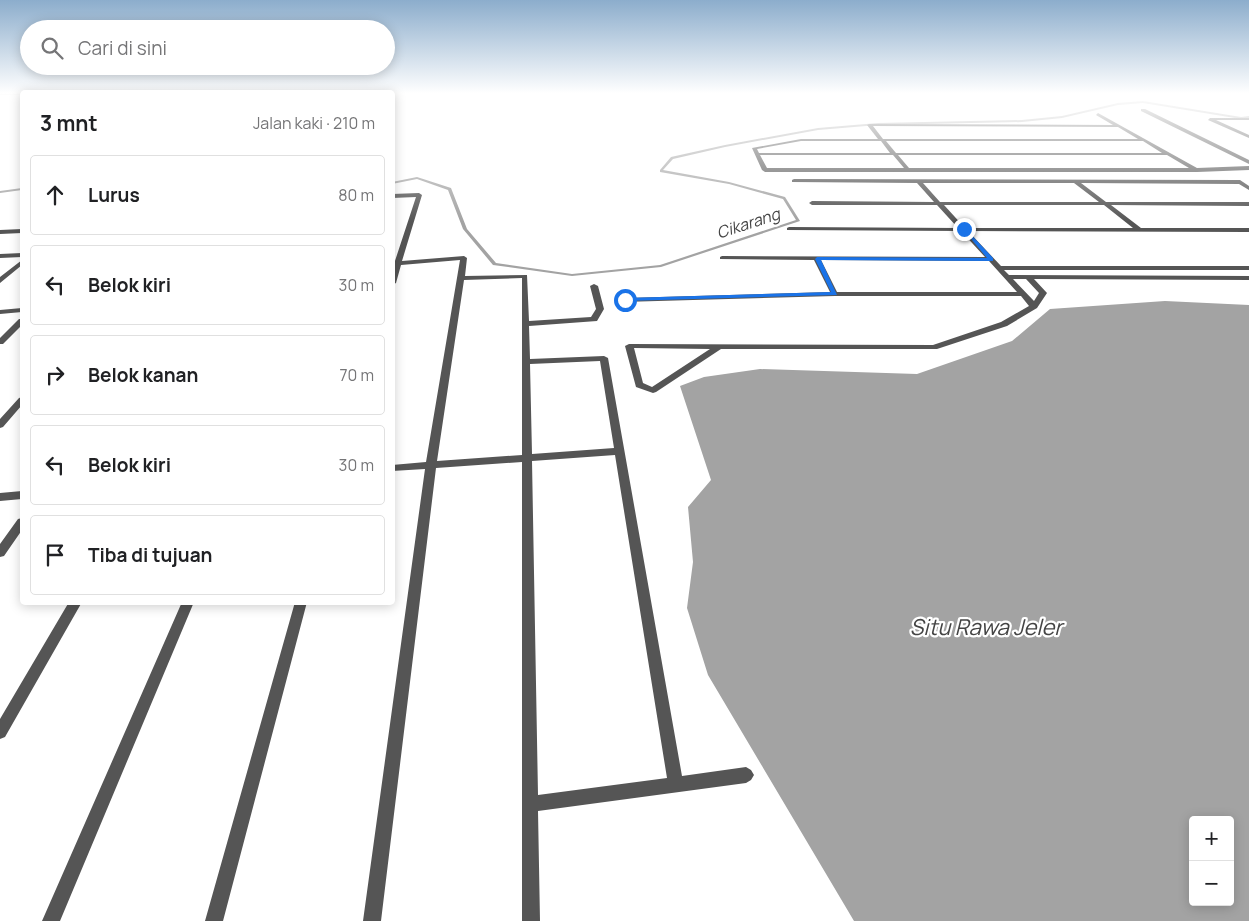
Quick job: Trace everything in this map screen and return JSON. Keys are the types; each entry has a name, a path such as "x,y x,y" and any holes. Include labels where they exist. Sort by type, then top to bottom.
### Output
{"street":[{"path":"879,136 908,170"},
{"path":"1008,136 1020,144"},
{"path":"1136,136 1197,170"},
{"path":"1196,136 1249,162"},
{"path":"1208,136 1249,156"},
{"path":"1143,140 801,140 760,145 754,148 765,170 1197,170 1249,168"},
{"path":"1026,149 1040,160"},
{"path":"757,154 1169,154"},
{"path":"1047,165 1055,170"},
{"path":"794,181 1240,182 1249,188"},
{"path":"919,182 1034,306"},
{"path":"1076,182 1140,230"},
{"path":"395,196 418,195 395,273"},
{"path":"812,203 1249,204"},
{"path":"789,229 1249,230"},
{"path":"0,232 20,231"},
{"path":"0,256 20,255"},
{"path":"372,921 431,465 464,258 398,263"},
{"path":"722,258 991,259"},
{"path":"817,259 835,294"},
{"path":"0,281 20,264"},
{"path":"999,268 1249,268"},
{"path":"1054,268 1064,277"},
{"path":"1224,268 1238,278"},
{"path":"462,278 525,276 530,921"},
{"path":"1008,277 1249,278"},
{"path":"720,346 653,390 639,385 629,346 720,346 934,347 1004,324 1034,306 1043,293 1028,277"},
{"path":"526,324 594,319 600,309 594,286"},
{"path":"625,300 835,294 1023,294"},
{"path":"0,312 20,310"},
{"path":"0,342 20,323"},
{"path":"526,362 604,358 676,784"},
{"path":"0,425 20,402"},
{"path":"395,468 620,451"},
{"path":"0,497 20,495"},
{"path":"0,553 20,525"},
{"path":"0,732 74,605"},
{"path":"51,921 187,605"},
{"path":"214,921 300,605"},
{"path":"529,804 746,775"}],"water":[{"name":"Situ Rawa Jeler","path":"1165,301 1249,305 1249,921 854,921 708,675 687,608 693,562 688,507 711,480 680,386 704,377 760,369 917,374 1012,341 1050,309"}],"waterway":[{"name":"Cikarang","path":"395,182 417,178 450,189 465,229 495,264 572,275 661,266 798,221 784,198 729,183 661,171 672,158 780,136"},
{"name":"Cikarang","path":"0,192 20,189"}],"route":[{"path":"625,300 835,294 817,259 991,259 964,229"}]}
